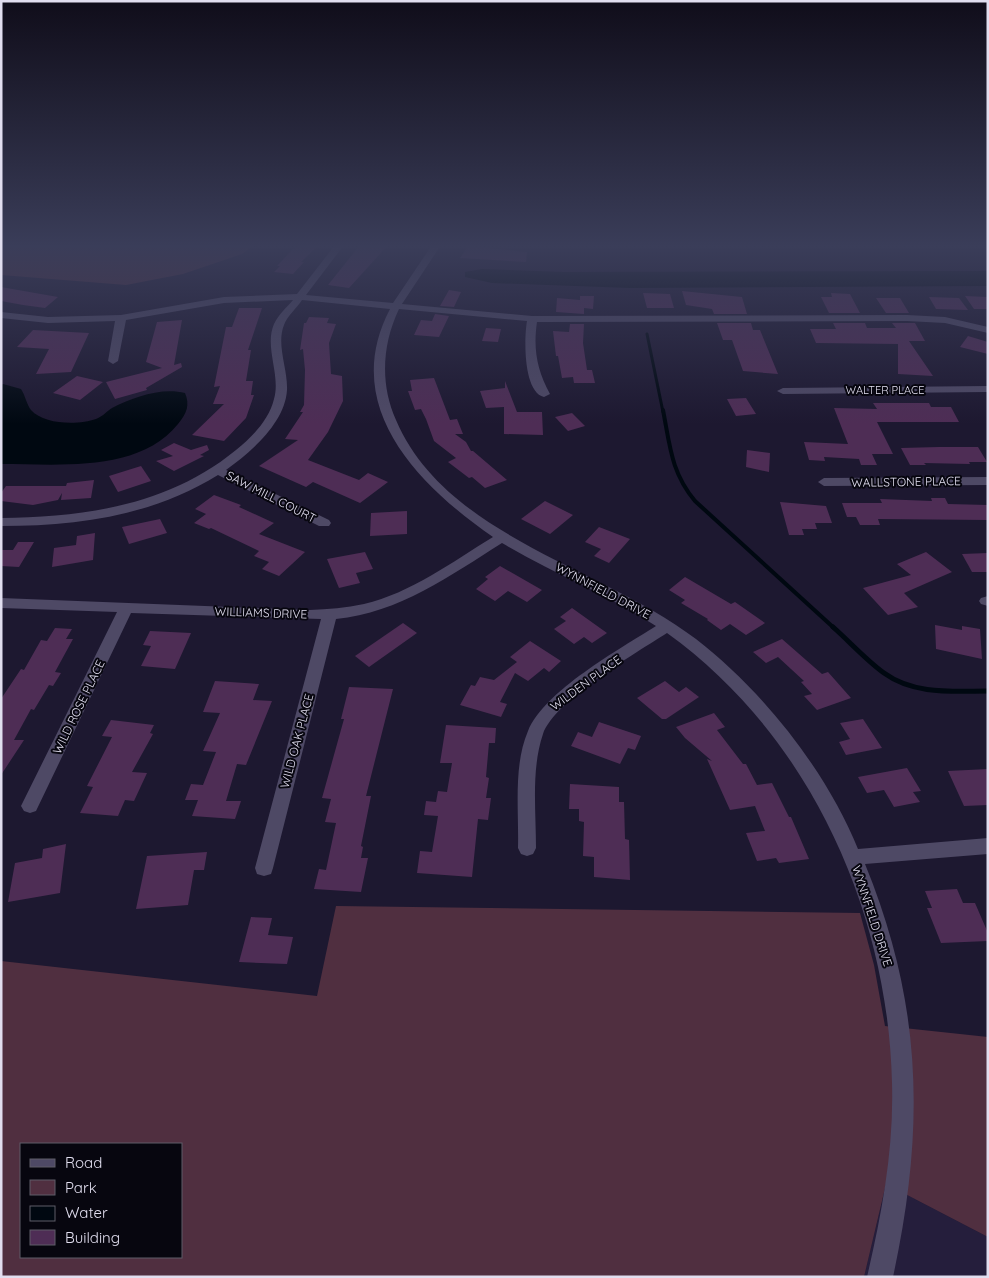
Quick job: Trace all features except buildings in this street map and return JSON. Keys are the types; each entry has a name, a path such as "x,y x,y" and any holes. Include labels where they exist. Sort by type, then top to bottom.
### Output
{"street":[{"path":"1,315 48,320 120,318 197,305"},
{"path":"1,522 37,523 132,508 176,492 219,470 258,436 274,416 281,397 276,339 280,324 293,305"},
{"path":"370,305 532,319 907,318 945,320 988,330"},
{"name":"WYNNFIELD DRIVE","path":"395,307 385,329 378,370 382,400 392,428 410,456 437,487 471,516 531,554 612,593 667,626 721,669 780,732 821,794 853,857 873,911 890,974 900,1036 903,1080 901,1162 894,1213 880,1277"},
{"path":"114,361 120,318"},
{"path":"532,319 529,345 530,361 544,394"},
{"name":"WALTER PLACE","path":"783,391 988,389"},
{"name":"SAW MILL COURT","path":"219,470 324,523"},
{"name":"WALLSTONE PLACE","path":"824,482 988,481"},
{"name":"WILLIAMS DRIVE","path":"1,602 330,614 372,608 399,599 423,587 502,537"},
{"name":"WILD ROSE PLACE","path":"30,806 127,608"},
{"name":"WILD OAK PLACE","path":"264,868 330,614"},
{"name":"WILDEN PLACE","path":"527,848 531,750 539,722 555,703 667,626"},
{"path":"853,857 988,846"}],"shaded area":[{"path":"886,1184 988,1237 988,1277 864,1277"}],"green space":[{"path":"336,906 860,913 874,965 885,1026 988,1037 988,1237 886,1184 864,1277 1,1277 1,961 317,996"}],"water":[{"path":"1,385 21,389 31,410 44,419 53,421 71,423 89,421 100,417 120,404 157,392 176,391 185,393 187,405 181,420 162,440 142,451 120,458 72,464 1,464"}],"waterway":[{"path":"647,334 663,412"},
{"path":"663,410 676,469 695,501 834,628"},
{"path":"833,627 884,673 908,685 934,690 988,691"}]}
